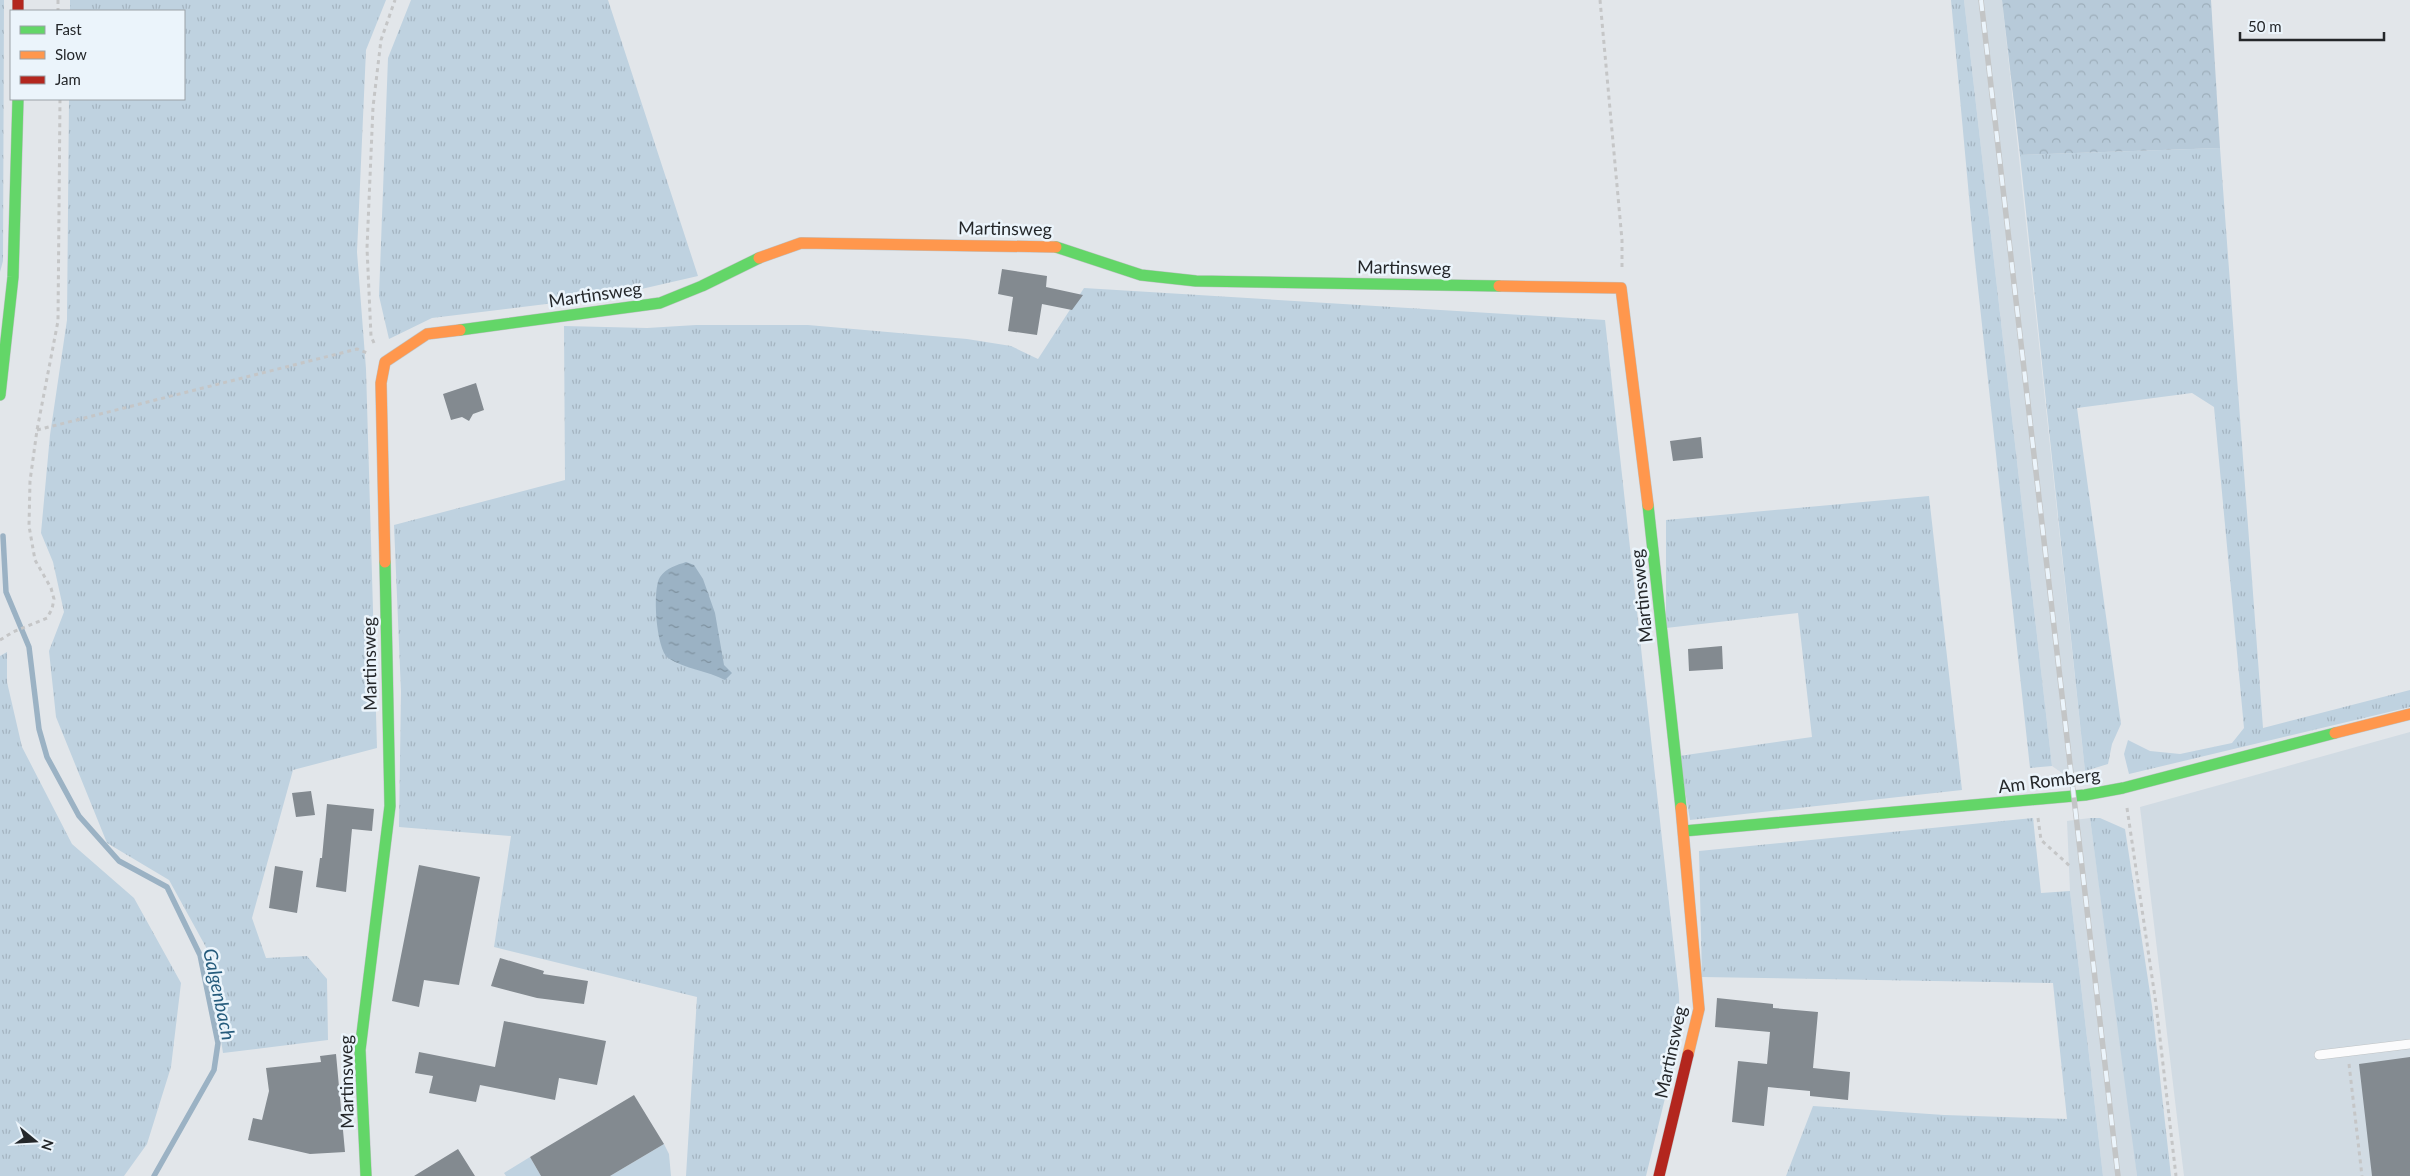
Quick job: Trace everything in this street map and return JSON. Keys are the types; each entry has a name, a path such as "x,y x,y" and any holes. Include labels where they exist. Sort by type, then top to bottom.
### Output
{"street":[{"path":"0,395 13,277 18,100"},
{"name":"Martinsweg","path":"366,1176 360,1050 390,806 381,383 385,362 396,352 427,334 660,303 702,286 766,254 801,243 1060,247 1141,275 1196,281 1621,288 1645,472 1684,831 1699,1008 1659,1176"},
{"name":"Am Romberg","path":"1684,831 2064,798 2123,788 2410,714"}],"lane":[{"path":"2319,1054 2410,1044"}],"path":[{"path":"385,362 371,336 367,248 373,107 381,40 395,0"},
{"path":"1600,0 1622,240 1621,288"},
{"path":"0,640 13,632 38,624 47,618 52,610 54,599 51,588 35,560 29,526 30,481 37,430 58,321 60,100"},
{"path":"37,430 357,349 385,362"},
{"path":"2123,788 2133,840 2154,985 2176,1176"},
{"path":"2041,840 2071,867"},
{"path":"2347,1051 2362,1176"}],"shaded area":[{"path":"1964,0 2002,0 2085,771 2062,773 2052,766"},
{"path":"2410,732 2410,1176 2184,1176 2140,807"},
{"path":"2090,818 2137,1176 2103,1176 2070,891 2067,821"}],"green space":[{"path":"0,0 4,0 3,261 0,272"},
{"path":"70,0 386,0 366,50 357,252 366,369 377,748 293,770 252,918 266,958 307,956 327,979 328,1040 223,1053 207,949 169,880 107,843 56,717 49,651 64,612 53,562 41,533 50,435 67,320 69,100 185,100 185,10 70,10"},
{"path":"411,0 608,0 698,276 611,296 432,318 389,339 379,296 388,58"},
{"path":"1951,0 1964,0 2052,766 2030,768 1974,251"},
{"path":"2002,0 2211,0 2220,148 2020,155"},
{"path":"2220,148 2263,728 2410,690 2410,707 2129,774 2124,754 2128,740 2150,751 2180,754 2232,743 2244,728 2214,407 2192,393 2077,408 2121,724 2112,744 2108,764 2085,771 2020,155"},
{"path":"1084,288 1605,320 1679,994 1680,1037 1646,1176 686,1176 697,997 494,947 511,836 399,827 401,692 394,525 565,480 564,326 647,328 696,325 808,325 967,339 1011,346 1038,359"},
{"path":"1929,496 1962,790 1690,820 1679,756 1812,737 1798,613 1666,628 1666,520"},
{"path":"7,652 7,682 22,747 72,844 134,898 181,983 171,1067 147,1144 124,1176 0,1176 0,656"},
{"path":"2033,818 2041,893 2070,891 2103,1176 1786,1176 1813,1106 1944,1115 2067,1119 2053,983 1702,977 1699,851"},
{"path":"2090,818 2100,818 2125,829 2152,1006 2171,1176 2137,1176"},
{"path":"664,1144 669,1154 671,1176 610,1176"},
{"path":"530,1157 541,1176 506,1176 504,1173"}],"water":[{"path":"686,562 694,565 703,579 715,613 724,665 732,673 725,680 668,658 661,643 656,619 656,593 660,577 665,571"}],"building":[{"path":"1002,269 1047,276 1046,287 1083,295 1072,310 1042,304 1037,335 1008,331 1013,297 998,294"},
{"path":"476,383 484,410 473,414 469,421 462,417 451,420 443,394"},
{"path":"1701,437 1703,458 1673,461 1670,441"},
{"path":"1722,646 1723,669 1689,671 1688,649"},
{"path":"311,791 315,815 296,817 292,793"},
{"path":"327,804 374,809 372,831 352,829 346,892 316,887 320,858 322,858"},
{"path":"419,865 480,877 459,985 424,980 419,1007 392,1001"},
{"path":"275,866 303,871 297,913 269,908"},
{"path":"500,958 544,971 543,974 588,981 584,1004 537,998 491,986"},
{"path":"1717,998 1773,1004 1773,1008 1818,1012 1813,1068 1850,1072 1848,1100 1810,1096 1810,1091 1768,1087 1764,1126 1732,1122 1738,1061 1767,1064 1770,1032 1715,1027"},
{"path":"504,1021 606,1041 597,1085 559,1078 555,1100 480,1085 476,1102 429,1093 433,1076 415,1073 419,1052 495,1067"},
{"path":"336,1054 345,1152 310,1154 248,1140 253,1118 262,1120 269,1091 266,1068 321,1062 320,1056"},
{"path":"2410,1057 2410,1176 2372,1176 2359,1064"},
{"path":"634,1095 664,1144 610,1176 541,1176 530,1157"},
{"path":"458,1149 475,1176 414,1176"}],"waterway":[{"name":"Galgenbach","path":"3,536 6,592 29,647 39,729 47,757 79,816 119,861 167,887 200,955 218,1043 214,1070 154,1176"}],"railway":[{"path":"1981,0 2118,1176"}],"traffic: fast":[{"path":"0,395 13,277 18,100"},
{"path":"1056,247 1141,275 1196,281 1499,286"},
{"path":"460,330 660,303 702,286 759,258"},
{"path":"1648,505 1681,808"},
{"path":"366,1176 360,1050 390,806 385,562"},
{"path":"1684,831 2085,795 2123,788 2335,733"}],"traffic: slow":[{"path":"759,258 801,243 1056,247"},
{"path":"1499,286 1621,288 1648,505"},
{"path":"385,562 381,383 385,362 427,334 460,330"},
{"path":"2335,733 2410,714"},
{"path":"1681,808 1699,1009 1688,1055"}],"traffic: jam":[{"path":"18,0 18,10"},
{"path":"1659,1176 1688,1055"}]}
